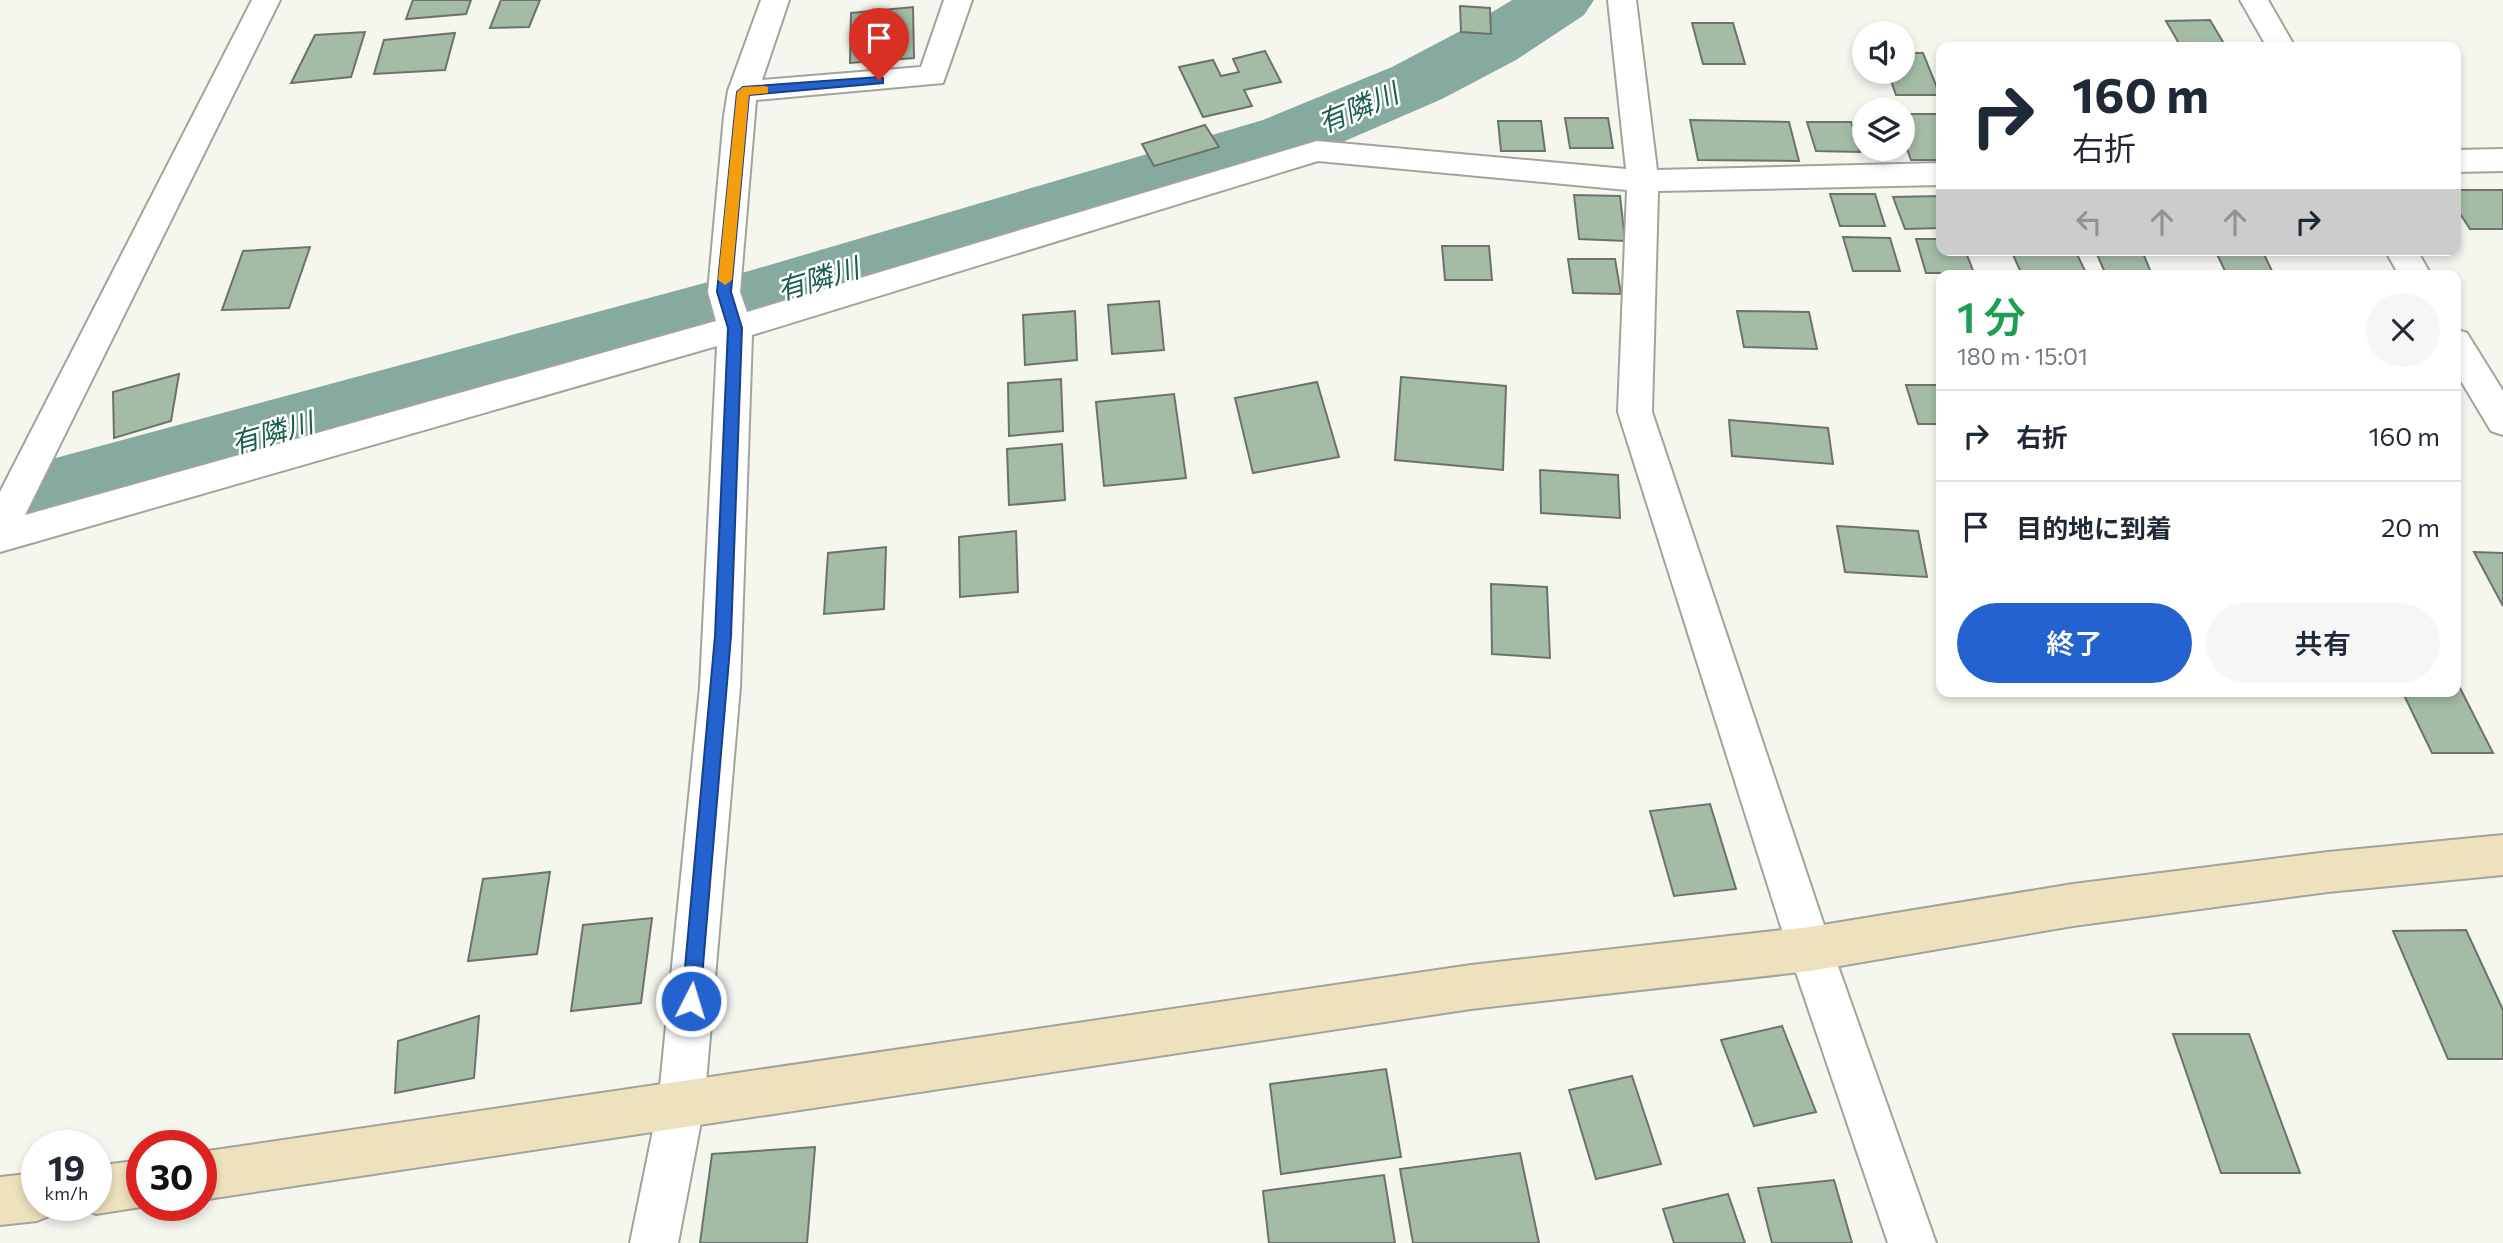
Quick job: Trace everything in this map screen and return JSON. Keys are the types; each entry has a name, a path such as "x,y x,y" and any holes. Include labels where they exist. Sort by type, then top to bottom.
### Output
{"street":[{"path":"0,528 11,486 266,0"},
{"path":"654,1243 681,1106 723,636 731,313 743,92 775,0"},
{"path":"743,92 933,76 958,0"},
{"path":"1622,0 1643,181 1635,412 1810,948 1912,1243"},
{"path":"2254,0 2278,42"},
{"path":"0,537 731,313 1317,151 1643,181 1936,174"},
{"path":"2461,161 2503,160"},
{"path":"2461,351 2503,422"},
{"path":"217,1174 681,1106 966,1061 1230,1025 1471,987 1810,948 2073,905 2328,872 2503,855"},
{"path":"0,1201 21,1199"}],"building":[{"path":"413,0 471,0 466,14 406,19"},
{"path":"501,0 540,0 529,27 490,28"},
{"path":"1460,6 1490,8 1491,34 1461,32"},
{"path":"913,7 914,58 850,63 851,13"},
{"path":"2210,20 2223,42 2178,42 2166,21"},
{"path":"1692,23 1733,23 1745,64 1703,64"},
{"path":"365,32 351,77 291,83 315,35"},
{"path":"455,33 445,70 374,74 384,40"},
{"path":"1265,51 1281,82 1244,90 1252,106 1203,117 1179,67 1213,60 1221,76 1239,72 1233,59"},
{"path":"1915,53 1923,53 1936,85 1936,95 1896,95 1892,84 1915,84"},
{"path":"1915,114 1936,114 1936,160 1915,160"},
{"path":"1565,118 1608,118 1613,148 1570,148"},
{"path":"1690,120 1789,122 1799,161 1698,160"},
{"path":"1498,121 1541,121 1545,151 1501,151"},
{"path":"1807,122 1851,122 1852,152 1816,151"},
{"path":"1205,125 1219,147 1154,166 1142,144"},
{"path":"2461,190 2503,190 2503,229 2470,229 2461,215"},
{"path":"1830,194 1875,194 1885,226 1840,226"},
{"path":"1574,195 1620,196 1625,241 1579,239"},
{"path":"1936,196 1936,228 1905,229 1893,197"},
{"path":"1843,237 1890,238 1900,271 1853,271"},
{"path":"1916,239 1936,239 1936,256 1967,256 1973,270 1936,270 1936,273 1926,273"},
{"path":"1442,246 1489,246 1492,280 1445,280"},
{"path":"310,247 289,308 222,310 243,251"},
{"path":"2014,256 2078,256 2085,270 2020,270"},
{"path":"2098,256 2144,256 2150,270 2104,270"},
{"path":"2218,256 2265,256 2272,270 2225,270"},
{"path":"1568,259 1615,259 1621,294 1573,293"},
{"path":"1159,301 1164,350 1112,354 1108,305"},
{"path":"1075,311 1077,360 1025,365 1023,315"},
{"path":"1737,311 1809,312 1817,349 1744,347"},
{"path":"179,374 171,421 114,438 113,392"},
{"path":"1401,377 1506,386 1503,470 1395,460"},
{"path":"1061,379 1063,431 1009,436 1008,383"},
{"path":"1317,382 1339,457 1253,473 1235,398"},
{"path":"1906,385 1936,385 1936,424 1918,424"},
{"path":"1174,394 1186,478 1104,486 1096,402"},
{"path":"1729,420 1828,428 1833,464 1732,456"},
{"path":"1062,444 1065,500 1009,505 1007,449"},
{"path":"1540,470 1618,475 1620,518 1541,513"},
{"path":"1837,526 1918,531 1927,577 1845,572"},
{"path":"1016,531 1018,592 960,597 959,537"},
{"path":"886,547 884,609 824,614 828,553"},
{"path":"2474,552 2503,553 2503,606"},
{"path":"1491,584 1547,587 1550,658 1492,654"},
{"path":"2461,690 2493,753 2432,753 2405,697 2461,697"},
{"path":"1710,804 1736,889 1674,896 1650,811"},
{"path":"550,872 537,954 468,961 483,879"},
{"path":"652,918 641,1003 571,1011 583,925"},
{"path":"2466,930 2503,1010 2503,1059 2448,1059 2393,931"},
{"path":"479,1016 474,1078 395,1093 398,1041"},
{"path":"1782,1026 1816,1112 1754,1126 1721,1040"},
{"path":"2173,1034 2249,1034 2300,1173 2221,1173"},
{"path":"1386,1069 1401,1157 1281,1174 1270,1084"},
{"path":"1632,1076 1661,1164 1596,1179 1569,1090"},
{"path":"815,1147 807,1243 700,1243 712,1154"},
{"path":"1520,1153 1539,1243 1413,1243 1400,1169"},
{"path":"1384,1175 1395,1243 1269,1243 1263,1191"},
{"path":"1834,1180 1852,1243 1772,1243 1758,1188"},
{"path":"1728,1194 1745,1243 1674,1243 1663,1209"}],"waterway":[{"name":"有隣川","path":"52,494 749,300 1289,137 1417,83 1491,44 1560,0"}],"slow traffic":[{"path":"725,280 743,92 764,90"}],"route":[{"path":"691,1001 723,636 735,328 724,292 743,92 879,80"}]}
